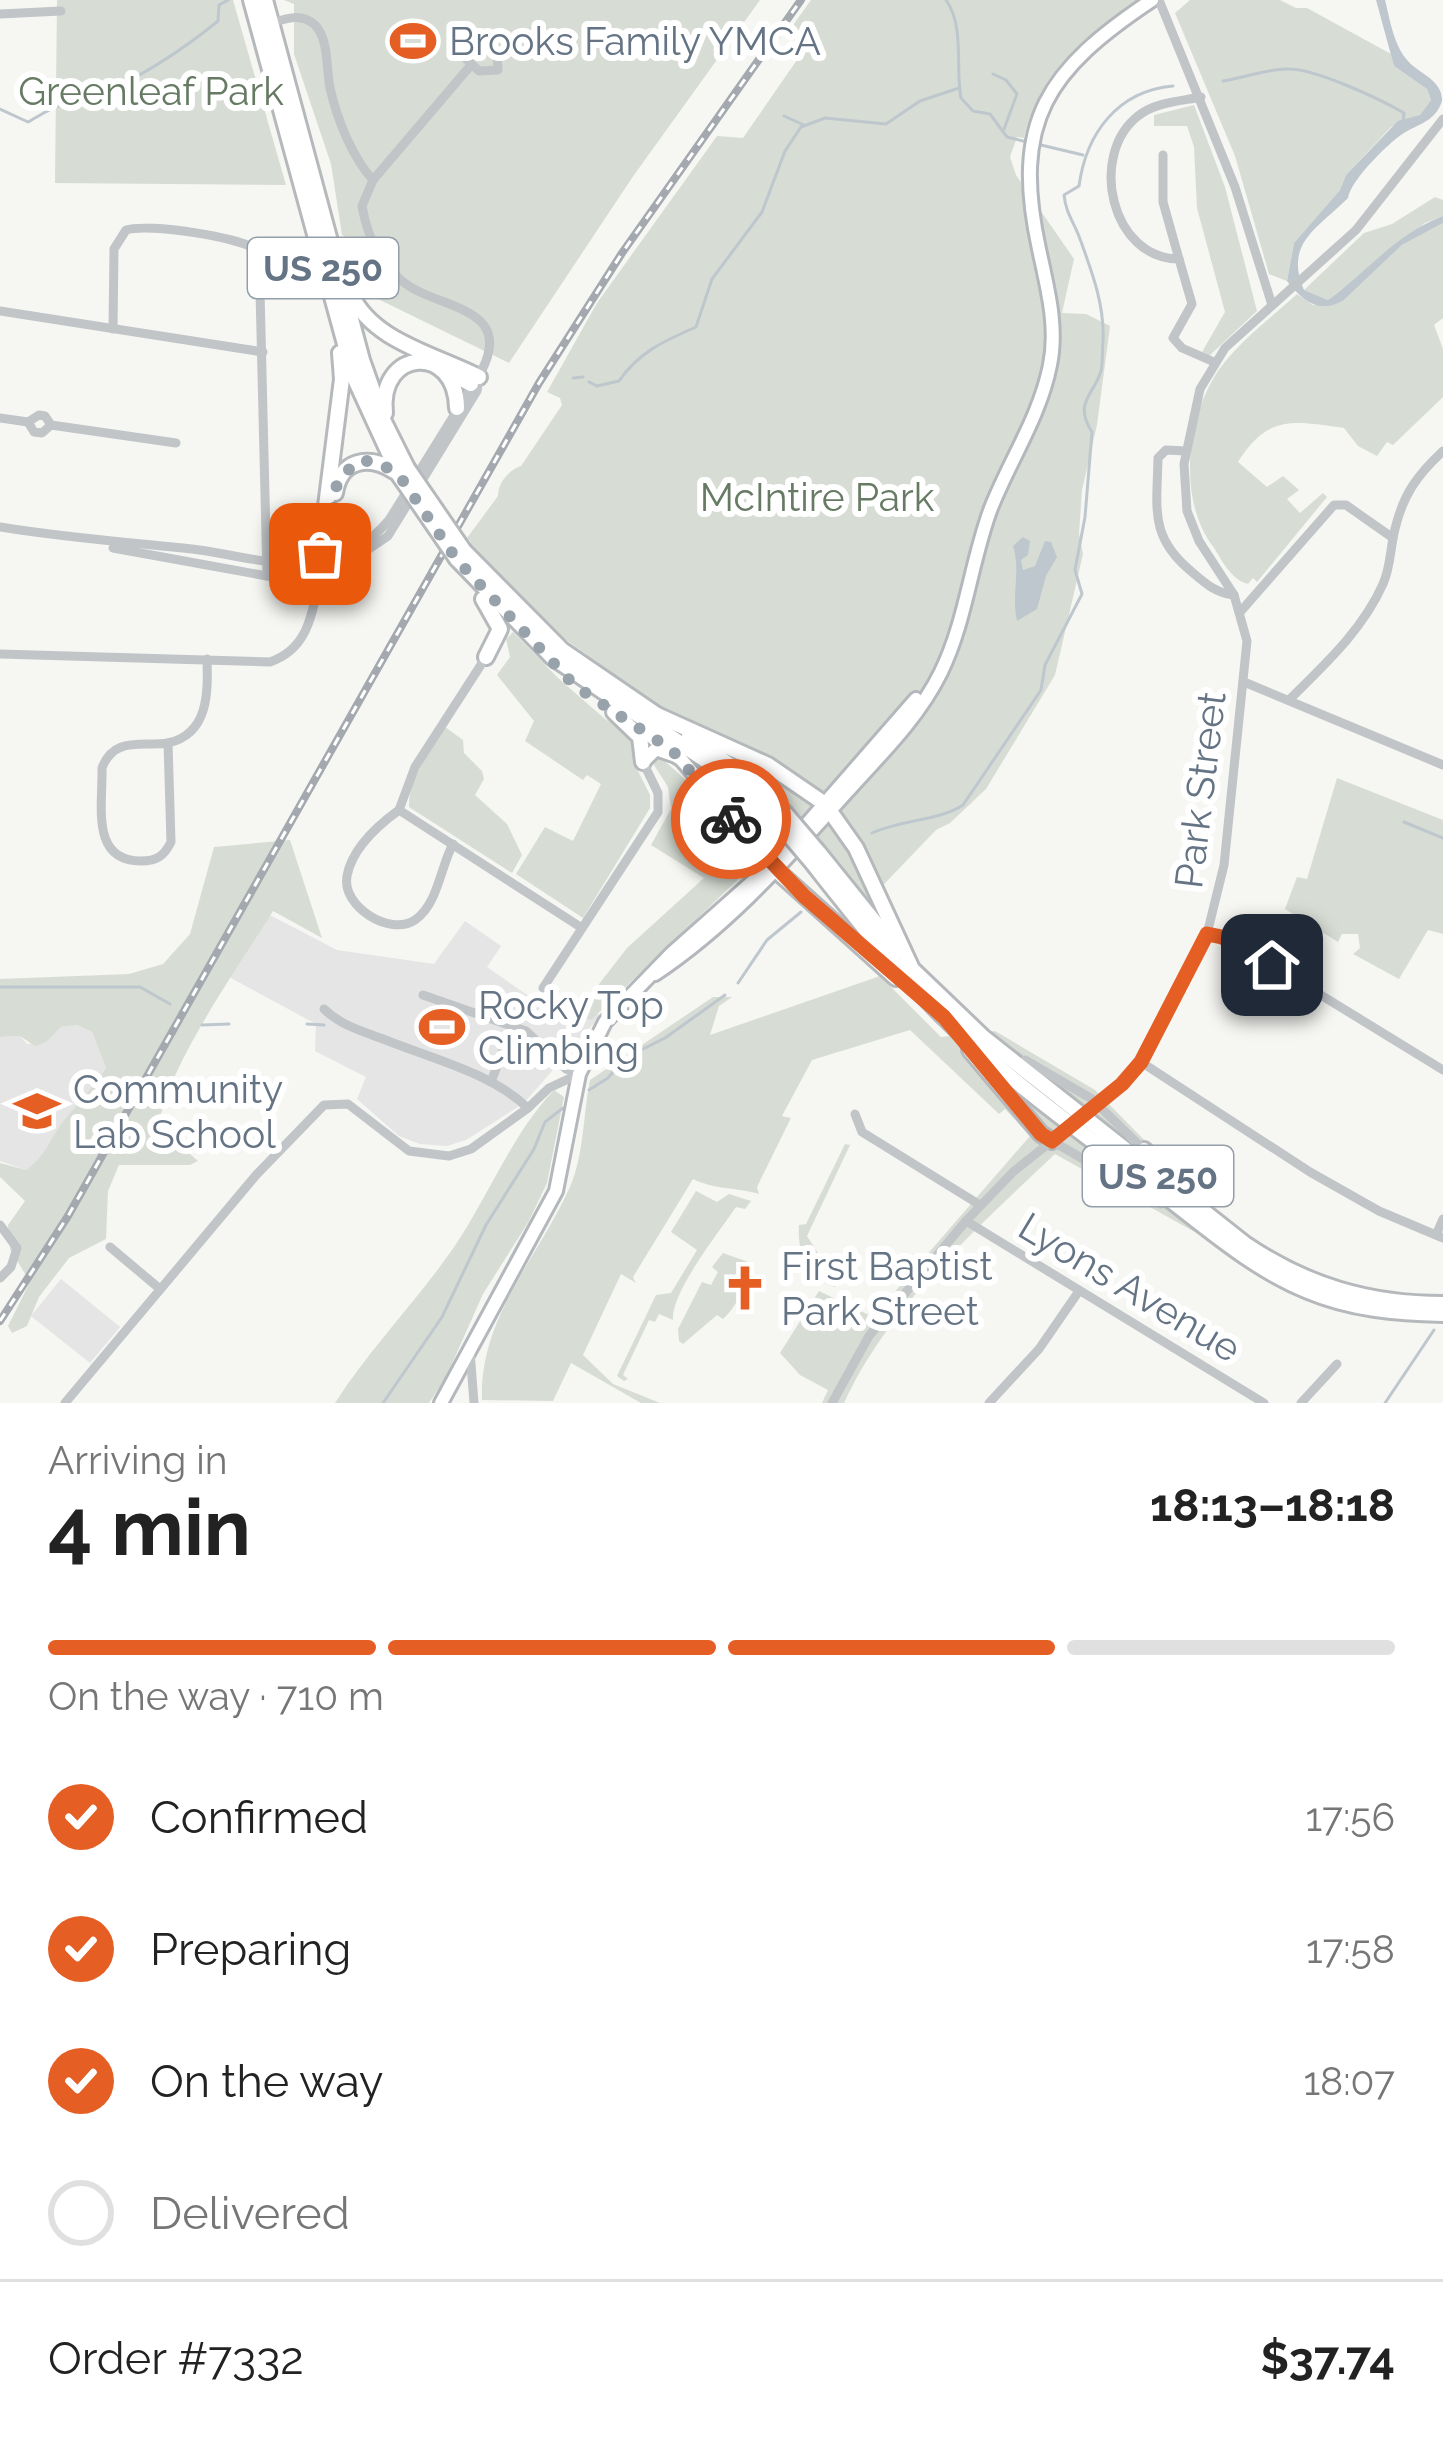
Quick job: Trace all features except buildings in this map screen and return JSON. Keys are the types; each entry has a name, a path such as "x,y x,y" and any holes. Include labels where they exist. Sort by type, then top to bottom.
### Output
{"highway":[{"name":"US 250","path":"251,0 364,404 469,573 552,657 745,776 913,969 982,1037 1208,1215 1269,1260 1322,1286 1382,1301 1443,1304"},
{"name":"US 250","path":"265,0 362,360 424,514 460,555 562,650 781,817"},
{"path":"328,233 355,303 371,325 475,380"},
{"path":"324,562 322,525 342,379 339,326"},
{"path":"388,430 383,395 389,379 408,364 425,362 475,380"},
{"path":"439,367 454,386 457,408"},
{"path":"324,562 337,482 349,465 376,461 403,471"},
{"path":"469,573 500,625 486,657"},
{"path":"552,657 575,686 680,758"},
{"path":"614,712 640,737 643,762"},
{"path":"656,721 768,765 828,808 856,848 913,969"},
{"name":"US 250","path":"815,857 882,950 944,1017 1035,1097 1219,1236 1266,1270 1326,1298 1388,1312 1443,1314"},
{"path":"774,868 929,1002"},
{"path":"944,1017 1041,1134 1052,1141"},
{"path":"982,1037 1025,1060"},
{"path":"1144,1150 1208,1215"},
{"path":"1161,1204 1219,1236"}],"main road":[{"path":"441,1403 556,1191 579,1074 605,1022 656,974 732,915 916,713 940,673 983,531 1041,398 1050,366 1051,309 1030,211 1033,134 1051,92 1075,61 1155,0"},
{"path":"643,762 656,749 680,758 774,868"}],"street":[{"path":"1155,0 1201,97 1272,305"},
{"path":"0,14 61,11"},
{"path":"272,23 301,17 322,34 331,92 358,164 374,180"},
{"path":"0,527 267,561 324,562 364,544 386,524 490,350 482,320 412,288 393,272 375,248 362,206 374,180 471,65"},
{"path":"1179,259 1159,256 1133,238 1117,212 1110,177 1114,155 1138,115 1162,104 1201,97"},
{"name":"Park Street","path":"832,1403 869,1336 980,1205 1141,1062 1207,934 1224,865 1247,641 1234,595 1199,541 1187,511 1183,478 1195,403 1214,362 1371,213 1443,119"},
{"path":"1163,155 1163,202 1192,304 1176,330 1175,342 1214,362"},
{"path":"113,329 114,249 126,230 140,226 204,236 251,244 259,251 267,576"},
{"path":"0,311 263,352"},
{"path":"97,542 267,576 320,578 366,555 388,536 477,391 475,380"},
{"path":"0,418 28,422 39,415 51,425 176,442"},
{"path":"1186,451 1166,450 1158,458 1157,521 1162,539 1175,559 1210,587 1234,595"},
{"path":"1289,700 1342,649 1377,596 1409,487 1443,451"},
{"path":"1240,610 1334,505 1346,505 1393,538"},
{"path":"0,654 261,663 285,656 296,646 311,621 324,562"},
{"path":"453,844 436,892 419,918 400,924 366,914 348,890 348,872 375,828 399,810 415,767 486,657"},
{"path":"168,743 171,842 164,856 152,861 118,858 104,838 105,758 125,744 178,741 200,722 207,658"},
{"path":"1244,682 1443,765"},
{"path":"542,988 658,812 658,794 643,762"},
{"path":"399,810 583,928"},
{"path":"1207,934 1222,937 1272,965 1443,1070"},
{"path":"423,995 526,1031 566,1069 579,1074"},
{"path":"324,1010 360,1030 491,1082 528,1108"},
{"path":"491,1082 512,1026"},
{"path":"1025,1060 1075,1086 1144,1150"},
{"path":"1141,1062 1379,1211 1440,1237 1443,1219"},
{"path":"65,1403 257,1174 324,1105 348,1104 401,1147 440,1156 471,1149 553,1085 579,1074"},
{"path":"855,1114 862,1132 980,1205"},
{"path":"1052,1141 1161,1204"},
{"name":"Lyons Avenue","path":"966,1222 1264,1403"},
{"path":"0,1225 14,1239 17,1252 0,1278"},
{"path":"110,1247 160,1289"},
{"path":"989,1403 1039,1349 1078,1291"},
{"path":"470,1351 474,1403"},
{"path":"1301,1403 1337,1364"}],"shaded area":[{"path":"1376,0 1385,0 1399,48 1434,82 1442,101 1433,116 1383,151 1356,181 1348,198 1307,238 1298,260 1304,290 1328,300 1411,233 1443,216 1443,223 1402,245 1344,300 1319,306 1305,300 1287,281 1294,243 1340,190 1346,175 1398,121 1420,115 1431,100 1427,89 1394,66"},
{"path":"1023,537 1030,541 1028,555 1021,560 1023,570 1035,566 1045,541 1051,542 1057,557 1037,609 1017,621 1013,546"},
{"path":"264,912 337,950 434,964 465,921 501,946 487,967 530,997 601,1015 524,1103 466,1140 447,1146 420,1144 399,1136 357,1099 366,1077 315,1051 316,1024 229,977"},
{"name":"Community Lab School","path":"77,1025 92,1032 106,1068 62,1124 41,1160 26,1170 0,1161 0,1037 20,1036 27,1044 46,1042 60,1027"},
{"path":"61,1279 120,1327 90,1363 31,1316"}],"green space":[{"name":"Greenleaf Park","path":"57,0 233,0 286,185 55,183"},
{"path":"284,0 760,0 634,175 509,363 380,300 357,273 366,261 360,245 342,235 331,164 294,54 294,4"},
{"name":"McIntire Park","path":"811,0 1140,0 1083,43 1053,74 1024,138 1017,137 1010,157 1016,175 1074,259 1062,313 1086,314 1110,326 1097,425 1082,490 1079,534 1083,554 1055,675 986,789 936,830 865,904 785,801 762,780 548,627 467,548 471,542 467,538 498,496 503,481 521,466 562,405 560,398 547,392 597,303 717,136 743,138 799,57 791,28"},
{"path":"1190,0 1280,0 1307,8 1391,54 1394,66 1427,89 1431,100 1420,115 1391,127 1346,175 1340,190 1294,243 1287,281 1269,274 1235,156 1175,13"},
{"path":"1194,105 1225,187 1257,311 1209,356 1202,352 1225,312 1197,208 1194,147 1187,126 1154,126 1154,115"},
{"path":"1435,197 1443,200 1443,216 1425,223 1328,300 1304,290 1364,233 1392,224"},
{"path":"1443,223 1443,318 1434,325 1443,349 1443,397 1393,445 1387,442 1377,456 1358,446 1344,428 1284,424 1260,435 1238,462 1267,487 1283,476 1299,490 1287,499 1300,513 1323,493 1327,497 1257,582 1253,578 1248,584 1242,582 1227,569 1194,505 1190,459 1207,390 1226,360 1297,294 1313,305 1344,300 1402,245"},
{"path":"513,632 558,678 629,734 650,795 650,808 583,918 516,874 545,827 573,841 601,784 587,775 583,780 525,741 534,721 497,675 510,657 506,639"},
{"path":"445,727 463,740 464,753 482,771 484,779 475,795 507,824 522,855 512,873 409,807 416,775"},
{"path":"660,757 686,780 750,859 750,868 591,1020 575,1015 627,948 704,878 651,845 671,809 668,787 654,765"},
{"path":"1337,778 1443,820 1443,934 1428,930 1399,979 1353,954 1360,948 1358,934 1342,934 1338,942 1285,909 1297,877 1307,879"},
{"path":"290,840 322,938 273,911 202,1024 169,1089 159,1140 173,1139 198,1161 119,1165 108,1191 106,1239 69,1258 39,1297 27,1326 12,1333 8,1326 30,1282 10,1249 8,1225 25,1201 0,1177 0,1163 26,1170 32,1165 106,1068 92,1032 77,1025 61,1027 35,1046 20,1036 0,1037 0,979 129,974 163,964 190,934 214,847"},
{"path":"880,976 941,1037 995,1031 1095,1090 1223,1220 1209,1240 1055,1154 966,1239 910,1301 863,1367 844,1403 822,1403 828,1390 800,1375 780,1353 819,1291 873,1317 1030,1136 1005,1109 999,1114 910,1030 812,1060 782,1116 791,1118 757,1187 759,1194 693,1179 633,1277 636,1283 621,1274 583,1355 613,1384 660,1403 641,1403 571,1363 553,1401 482,1400 490,1343 500,1316 574,1177 590,1080 713,997 732,997 719,1006 710,1035"},
{"path":"554,1090 564,1097 547,1183 483,1294 446,1377 429,1403 335,1403 454,1247 525,1126"},
{"path":"845,1144 850,1145 807,1236 838,1284 835,1287 817,1277 806,1263 799,1225 806,1224"},
{"path":"696,1191 717,1202 729,1194 751,1201 745,1209 736,1207 697,1263 679,1295 673,1320 659,1314 655,1322 649,1320 624,1381 617,1376 656,1295 671,1293 697,1250 671,1232"},
{"path":"723,1253 751,1263 741,1293 723,1319 717,1315 683,1344 678,1329 702,1282 711,1285 718,1272 712,1267"}],"waterway":[{"path":"0,109 28,122 58,106 107,92 203,33 218,21 219,5 228,0"},
{"path":"946,0 958,35 961,98 973,111 990,114 1007,137 1031,143"},
{"path":"1223,81 1273,70 1301,70 1393,107 1404,113 1403,123"},
{"path":"993,74 1006,80 1017,94 1004,129"},
{"path":"872,833 963,805 1041,690 1045,665 1082,594 1075,570 1092,432 1084,413 1101,371 1103,329 1093,277 1064,195 1079,186 1089,149 1108,118 1136,96 1173,86"},
{"path":"589,382 597,386 619,381 644,355 696,327 712,279 762,212 785,151 801,127 825,118 886,124 920,101 959,88"},
{"path":"784,116 804,125"},
{"path":"1041,145 1083,155"},
{"path":"573,378 583,377"},
{"path":"1404,822 1443,838"},
{"path":"738,983 767,940 801,912"},
{"path":"0,987 140,987 170,1004"},
{"path":"589,1090 608,1078 625,1058 665,1038 725,995"},
{"path":"202,1025 229,1024"},
{"path":"307,1024 324,1025"},
{"path":"383,1403 442,1317 486,1225 534,1149 545,1122 563,1108"},
{"path":"1385,1403 1434,1330"}],"railway":[{"path":"0,1321 68,1216 539,383 622,253 801,0"}],"way so far":[{"path":"320,554 324,562 341,475 357,461 387,465 399,475 457,560 575,686 672,750 731,819"}],"place":[{"name":"Brooks Family YMCA","path":"413,41"},
{"name":"Rocky Top Climbing","path":"442,1027"},
{"name":"Community Lab School","path":"37,1111"},
{"name":"First Baptist Park Street","path":"745,1288"}],"route":[{"path":"731,819 804,896 944,1017 1041,1134 1052,1141 1122,1084 1141,1062 1207,934 1222,937 1272,965"}]}
